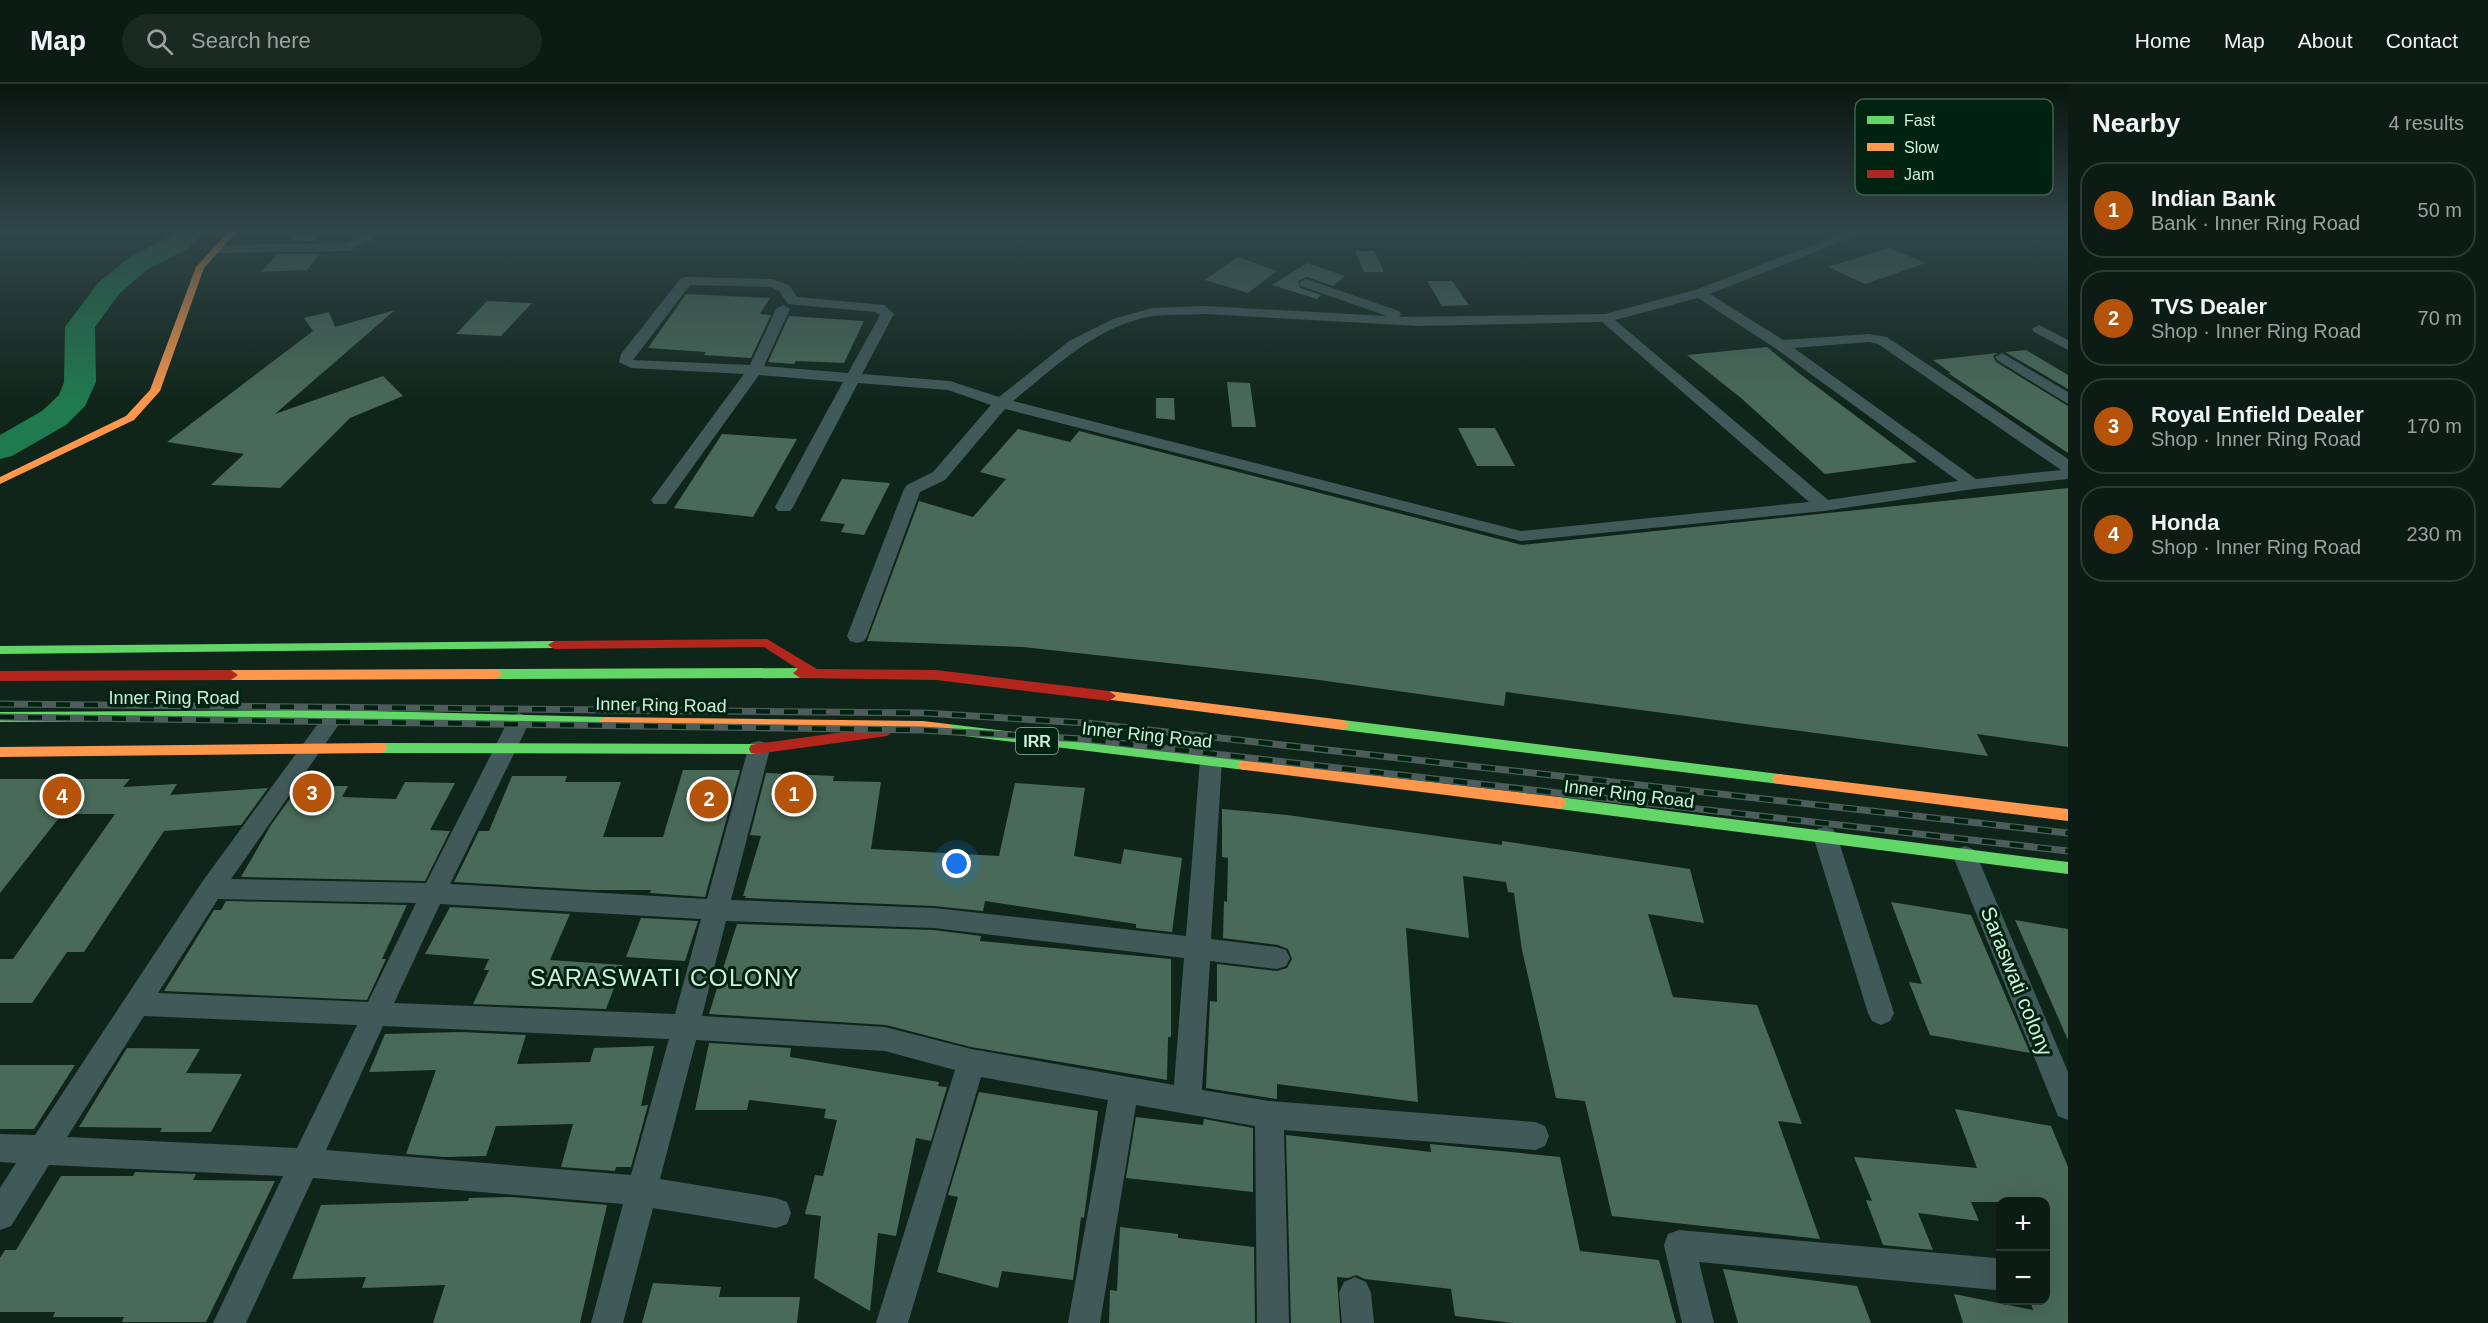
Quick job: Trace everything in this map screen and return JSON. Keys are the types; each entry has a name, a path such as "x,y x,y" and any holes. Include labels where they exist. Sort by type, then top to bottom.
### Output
{"main road":[{"path":"0,481 130,418 144,406 155,391 193,287"},
{"path":"0,650 767,643 814,673"},
{"name":"Inner Ring Road","path":"0,676 814,673 936,675 1767,778 1854,794 2068,815"},
{"name":"Inner Ring Road","path":"0,717 335,714 519,721 923,726 1736,826 1825,836 1872,837 1965,856 2068,868"},
{"path":"0,752 507,747 759,749 923,726"},
{"path":"1767,778 1792,794"},
{"path":"1736,826 1745,818 1799,824 1806,818"}],"street":[{"path":"681,287 626,357 626,362 854,377 950,386 1001,403 1521,536 1824,506 1973,484 2068,474"},
{"path":"781,287 793,301 884,310 887,314 784,507"},
{"path":"1317,287 1418,322"},
{"path":"857,636 913,489 939,476 1001,403 1074,344 1118,322 1152,312 1205,310 1418,322 1605,318 1716,287"},
{"path":"1700,293 1780,345 1973,484"},
{"path":"660,500 755,370 783,309"},
{"path":"1605,318 1824,506"},
{"path":"2039,329 2068,346"},
{"path":"1780,345 1869,338 1882,340 2068,467"},
{"path":"2002,357 2068,399"},
{"path":"0,1215 211,889 335,714"},
{"path":"229,1323 433,893 519,721"},
{"path":"607,1323 759,749"},
{"path":"1187,1101 1211,760"},
{"path":"1825,836 1881,1013"},
{"name":"Saraswati colony","path":"1965,856 2068,1106"},
{"path":"211,889 433,893 717,909 934,918 1277,958"},
{"path":"136,1004 685,1027 885,1039 971,1062 1269,1115 1535,1136"},
{"path":"892,1323 971,1062"},
{"path":"1084,1323 1124,1089"},
{"path":"1269,1115 1273,1323"},
{"path":"0,1148 305,1163 642,1191 776,1213"},
{"path":"1698,1323 1679,1245 1995,1275"}],"building":[{"path":"1228,287 1256,287 1248,293"},
{"path":"1278,287 1300,287 1321,295 1317,299"},
{"path":"1430,287 1456,287 1469,305 1442,306"},
{"path":"686,294 770,298 760,314 771,315 751,358 648,348"},
{"path":"487,301 532,303 501,336 456,334"},
{"path":"395,310 275,414 383,376 403,396 350,418 280,488 211,485 244,454 167,442 313,331 304,318 329,312 335,327"},
{"path":"789,316 864,321 844,363 768,362"},
{"path":"1767,347 1917,462 1825,474 1741,398 1687,355"},
{"path":"2026,350 2068,375 2068,389 2005,352"},
{"path":"1998,353 1993,356 1996,362 2068,406 2068,453 1948,373 1951,373 1933,360"},
{"path":"1227,382 1250,383 1256,427 1232,427"},
{"path":"1156,398 1174,398 1175,420 1156,418"},
{"path":"1458,428 1495,428 1515,466 1477,466"},
{"path":"1018,429 1070,442 1079,431 1522,545 2068,488 2068,747 1977,734 1988,756 1506,692 1504,706 1312,679 1023,647 867,641 919,501 973,517 1006,479 980,472"},
{"path":"722,434 797,439 753,517 674,508"},
{"path":"842,479 890,483 864,535 841,532 845,524 820,521"},
{"path":"683,770 740,770 705,897 650,893 651,890 592,890 454,882 479,831 489,831 512,776 567,776 565,782 621,782 603,837 663,837"},
{"path":"766,773 834,776 833,781 881,782 871,849 999,856 1015,783 1085,788 1074,856 1121,864 1124,849 1182,858 1172,932 1136,928 1136,924 985,901 983,911 934,906 745,898 746,896 743,896 761,836 750,835"},
{"path":"0,779 130,779 123,787 177,784 170,795 268,788 241,825 164,831 84,952 67,952 32,1003 0,1003 0,959 13,959 115,814 62,814 0,893"},
{"path":"405,782 455,783 430,830 450,831 425,881 241,877 271,825 299,786 348,786 342,797 396,799"},
{"path":"1222,809 1287,815 1502,845 1502,841 1690,869 1704,923 1648,914 1673,997 1757,1005 1802,1124 1778,1121 1820,1239 1612,1216 1585,1101 1556,1098 1522,950 1514,893 1508,892 1506,882 1463,876 1469,938 1406,928 1418,1102 1277,1084 1277,1099 1206,1088 1210,1001 1217,1002 1217,964 1277,971 1287,968 1292,959 1288,949 1278,945 1223,938 1228,858 1222,857"},
{"path":"226,901 407,905 382,959 386,959 367,1000 164,991 214,910 221,910"},
{"path":"1891,902 1971,915 2030,1053 1930,1035 1909,982 1922,984"},
{"path":"450,907 570,914 550,960 623,965 606,1009 473,1004 489,970 484,970 489,959 425,954"},
{"path":"641,918 698,921 685,961 626,957"},
{"path":"2015,920 2068,929 2068,1040"},
{"path":"737,924 934,930 981,936 980,941 1171,959 1171,1037 1168,1037 1167,1080 971,1047 886,1025 709,1014"},
{"path":"460,1032 526,1035 517,1064 590,1062 594,1048 654,1046 641,1106 648,1105 631,1167 616,1167 615,1171 561,1167 573,1124 496,1126 486,1156 445,1157 406,1154 436,1070 369,1072 385,1034"},
{"path":"709,1043 791,1048 790,1057 939,1082 938,1086 947,1087 931,1141 916,1138 896,1236 878,1233 870,1311 814,1278 821,1216 805,1214 815,1175 823,1176 837,1120 824,1118 826,1109 749,1100 747,1110 695,1110"},
{"path":"127,1048 200,1049 186,1073 242,1074 211,1132 160,1132 162,1128 79,1127"},
{"path":"0,1065 75,1065 34,1129 0,1129"},
{"path":"979,1092 1098,1111 1084,1218 1081,1217 1073,1280 1002,1271 998,1288 937,1272 958,1197 948,1195"},
{"path":"1955,1109 2051,1126 2068,1167 2068,1323 1963,1323 1954,1294 1996,1303 1996,1305 2033,1310 2032,1305 2050,1305 2050,1197 1996,1197 1996,1202 1971,1202 1979,1221 1918,1213 1933,1250 1883,1245 1866,1200 1872,1201 1854,1157 1977,1168"},
{"path":"1136,1117 1203,1125 1204,1119 1253,1128 1253,1192 1126,1178"},
{"path":"1286,1135 1431,1152 1430,1144 1560,1157 1580,1251 1659,1260 1676,1323 1513,1323 1455,1316 1451,1289 1365,1279 1356,1275 1348,1278 1337,1277 1340,1323 1291,1323"},
{"path":"135,1172 196,1174 193,1180 275,1181 206,1322 122,1322 124,1317 53,1317 55,1312 0,1312 0,1258 5,1250 16,1250 61,1176 133,1176"},
{"path":"511,1197 607,1205 580,1323 433,1323 445,1285 362,1288 366,1277 292,1279 321,1205 468,1201 469,1198"},
{"path":"1120,1227 1178,1234 1178,1238 1254,1247 1255,1323 1109,1323 1110,1290 1117,1291"},
{"path":"1723,1269 1857,1286 1871,1323 1738,1323"},
{"path":"653,1283 721,1287 719,1297 800,1297 797,1323 642,1323"}],"waterway":[{"path":"0,449 54,418 74,399 80,382 80,327 110,287"}],"railway":[{"path":"0,704 924,713 1086,723 2068,833"},
{"path":"0,717 921,730 1083,739 2068,851"}],"traffic: fast":[{"path":"0,650 554,645"},
{"path":"496,674 800,673"},
{"path":"0,717 335,715 605,722"},
{"path":"1343,725 1779,779"},
{"path":"948,729 1245,765"},
{"path":"380,748 756,749"},
{"path":"1559,803 2068,868"}],"traffic: slow":[{"path":"0,481 130,418 155,391 193,287"},
{"path":"231,675 496,674"},
{"path":"1109,696 1343,725"},
{"path":"605,722 923,726 948,729"},
{"path":"0,752 380,748"},
{"path":"1245,765 1559,803"},
{"path":"1779,779 2068,815"}],"traffic: jam":[{"path":"554,645 767,643 814,673"},
{"path":"800,673 936,675 1109,696"},
{"path":"0,676 231,675"},
{"path":"756,749 887,731"}],"place":[{"name":"Royal Enfield Dealer","path":"312,793"},
{"name":"Indian Bank","path":"794,794"},
{"name":"Honda","path":"62,796"},
{"name":"TVS Dealer","path":"709,799"}],"district":[{"name":"SARASWATI COLONY","path":"665,977"}]}
